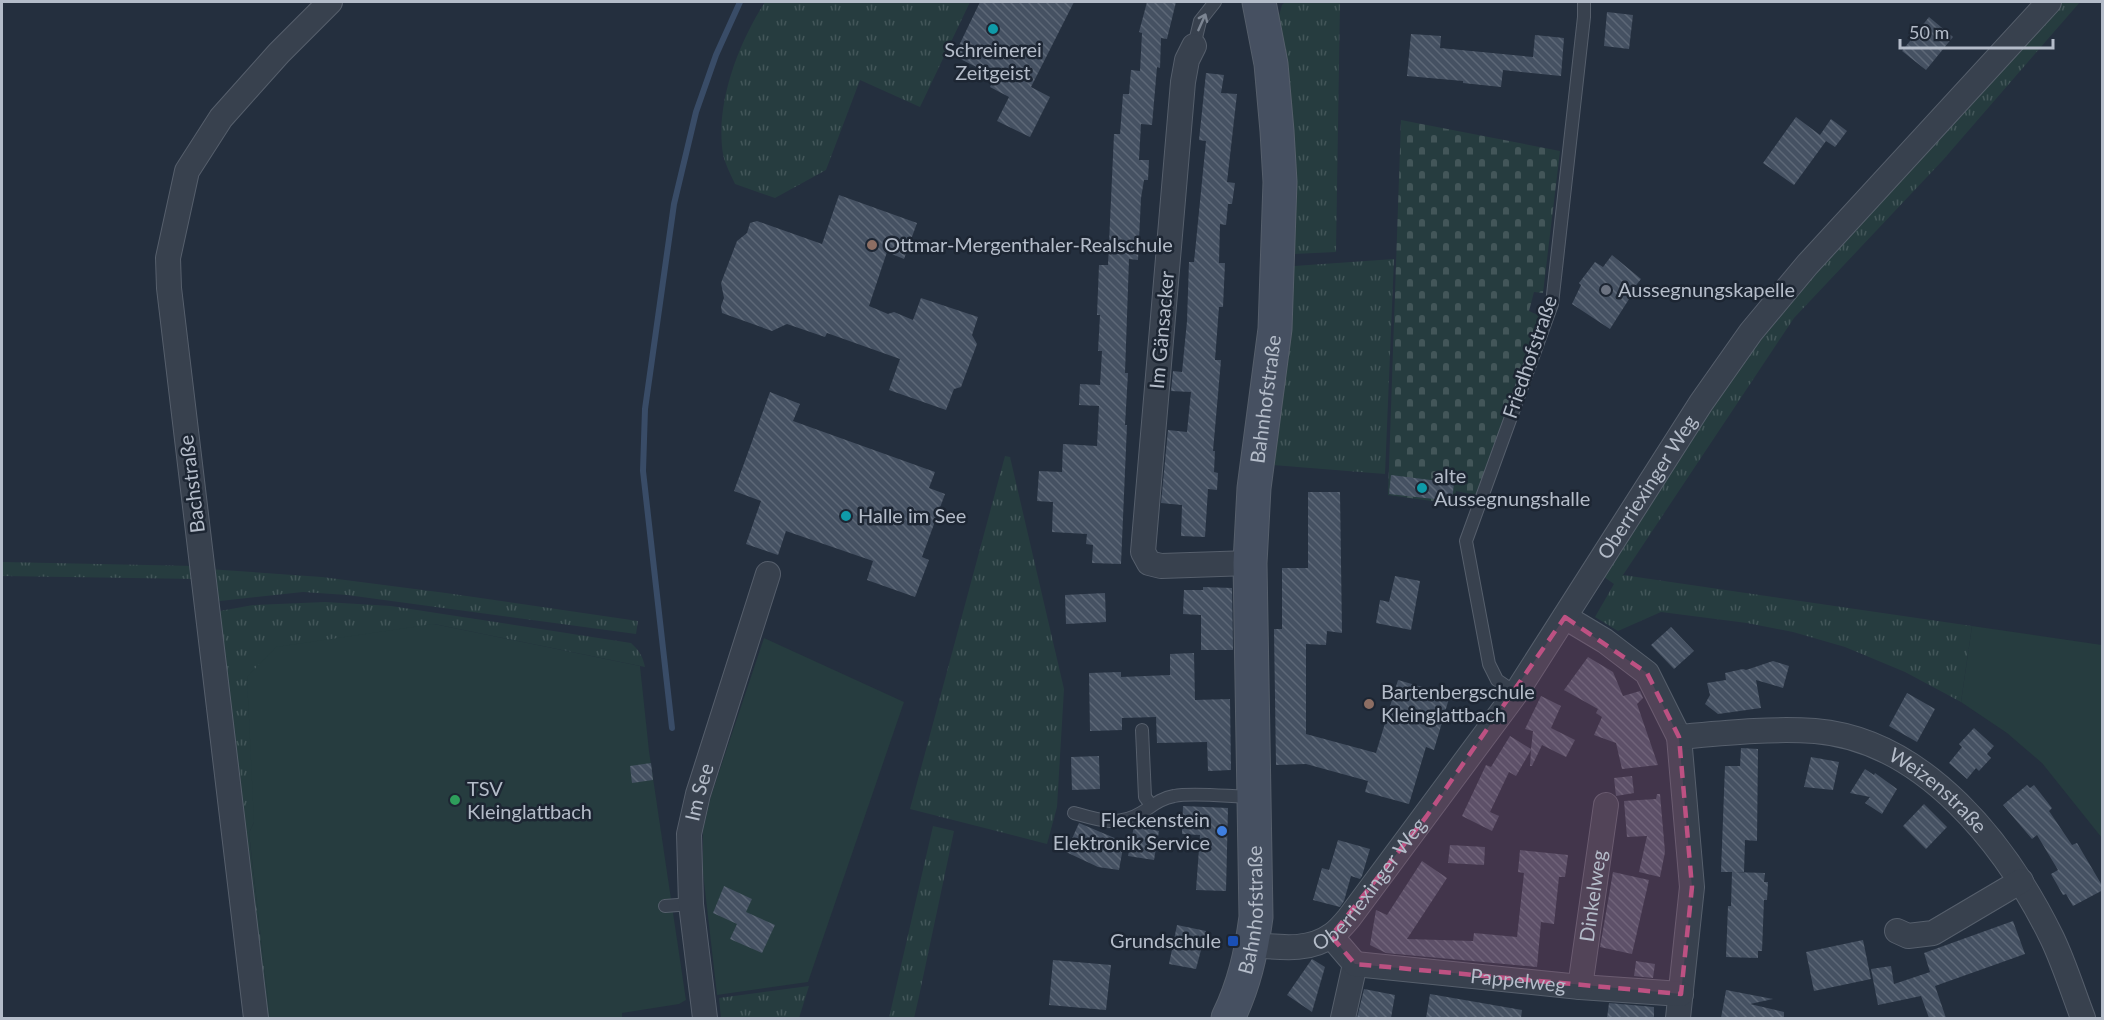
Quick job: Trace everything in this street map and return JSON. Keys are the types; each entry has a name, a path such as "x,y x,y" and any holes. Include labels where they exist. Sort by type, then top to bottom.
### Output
{"main road":[{"name":"Bahnhofstraße","path":"1228,1018 1241,990 1256,917 1251,563 1254,488 1275,329 1280,182 1270,64 1259,2"}],"street":[{"name":"Bachstraße","path":"256,1018 171,311 168,258 187,171 203,144 222,118 279,53 330,2"},
{"name":"Oberriexinger Weg","path":"1252,945 1305,947 1331,936 1368,896 1516,693 1701,403 1751,333 1807,266 2049,2"},
{"name":"Im Gänsacker","path":"1194,46 1187,60 1183,82 1143,552 1149,563 1161,566 1251,563"},
{"name":"Im See","path":"705,1018 691,904 689,834 698,794 768,574"},
{"path":"1565,617 1605,641 1647,672 1679,737 1692,887 1678,1018"},
{"name":"Weizenstraße","path":"1679,737 1741,732 1816,731 1858,740 1891,753 1921,772 1944,790 1989,837 2021,881 2052,939 2083,1018"},
{"name":"Dinkelweg","path":"1580,987 1606,806"},
{"path":"1897,931 1908,936 1933,933 2021,881"},
{"path":"1331,936 1355,964 1343,1018"},
{"name":"Pappelweg","path":"1355,964 1580,987 1682,994"}],"lane":[{"name":"Im Gänsacker","path":"1194,46 1200,21 1215,2"},
{"name":"Friedhofstraße","path":"1516,693 1497,680 1489,664 1466,541 1552,304 1584,2"},
{"path":"1142,730 1145,797 1151,805"},
{"path":"1074,813 1107,822 1117,822 1135,816 1151,805 1176,795 1254,797"},
{"path":"665,906 691,904"}],"highlighted area":[{"path":"1565,617 1647,673 1679,737 1692,887 1681,994 1355,964 1331,936 1426,817"}],"green space":[{"path":"765,2 970,2 920,107 860,80 826,170 775,198 735,184 724,158 721,135 722,115 731,75 746,36"},
{"path":"1285,2 1340,2 1336,252 1294,254 1278,19"},
{"path":"2061,2 2080,2 1943,160 1794,318 1623,575 1972,626 1961,702 1905,672 1845,647 1793,632 1747,623 1661,612 1618,631 1595,617 1614,584 1604,577 1711,410 1760,339 1815,273"},
{"path":"1401,120 1560,151 1543,293 1534,292 1529,311 1540,316 1476,495 1456,491 1454,504 1388,495"},
{"path":"1394,259 1385,474 1273,465 1294,266"},
{"path":"1005,456 1010,457 1064,689 1057,807 1047,844 910,809"},
{"path":"2,562 196,566 197,579 2,576"},
{"path":"208,569 322,577 638,621 636,634 347,595 303,592 220,601 214,599"},
{"path":"325,602 391,606 631,643 640,654 645,667 434,624 254,822 249,833 270,1018 262,1018 214,618 220,611 253,605"},
{"name":"TSV Kleinglattbach","path":"434,624 640,666 649,751 686,1000 679,1004 622,1013 622,1018 270,1018 249,833 254,822 247,677 276,647"},
{"path":"1972,626 2102,645 2102,838 2042,763 2007,733 1961,702"},
{"path":"764,638 904,702 808,982 717,995 703,873 703,830 711,796"},
{"path":"933,826 954,831 918,1001 914,1018 889,1018"},
{"path":"809,986 799,1018 721,1018 719,998"}],"building":[{"path":"980,2 1074,2 1031,87 1050,97 1030,137 997,121 1009,97 990,87 995,76 954,56"},
{"path":"1147,2 1176,2 1167,39 1161,38 1160,68 1157,67 1152,125 1141,124 1139,160 1149,160 1148,180 1144,180 1141,198 1138,260 1129,259 1125,373 1128,373 1125,425 1127,425 1121,564 1092,563 1093,545 1086,544 1087,534 1052,532 1053,502 1037,501 1039,471 1062,472 1063,444 1097,446 1099,406 1079,405 1080,384 1100,385 1102,351 1098,351 1100,315 1097,315 1099,265 1108,265 1114,134 1120,134 1123,94 1129,94 1131,70 1140,71 1142,33 1139,32"},
{"path":"1607,12 1633,15 1629,49 1604,46"},
{"path":"1929,17 1953,37 1926,70 1902,51"},
{"path":"1411,34 1441,36 1440,48 1533,57 1535,35 1564,38 1561,76 1503,70 1501,87 1407,76"},
{"path":"1206,73 1224,75 1221,93 1237,94 1227,182 1235,183 1232,204 1228,204 1226,225 1220,224 1219,263 1225,263 1223,307 1219,307 1215,360 1221,360 1213,451 1215,451 1214,472 1218,473 1217,490 1208,489 1205,537 1181,536 1182,505 1161,503 1168,430 1187,432 1191,392 1171,391 1173,371 1182,372 1189,262 1194,262 1206,141 1199,140"},
{"path":"1796,117 1820,135 1831,119 1847,131 1835,147 1826,141 1794,185 1763,163"},
{"path":"839,195 917,223 904,259 887,252 869,306 888,314 894,312 913,320 921,298 978,317 972,335 977,344 961,387 954,389 946,410 889,390 900,359 827,333 825,337 787,324 772,331 722,313 721,306 724,298 721,283 737,241 747,233 750,223 757,221 822,244"},
{"name":"Aussegnungskapelle","path":"1612,255 1641,279 1629,294 1631,296 1610,329 1572,304 1581,285 1579,283 1595,262 1603,267"},
{"name":"Halle im See","path":"770,392 800,404 793,421 935,472 929,488 945,494 922,557 929,560 915,597 867,580 873,561 786,531 778,555 746,544 761,501 734,491"},
{"name":"alte Aussegnungshalle","path":"1391,475 1454,483 1452,501 1389,494"},
{"path":"1308,492 1340,492 1342,633 1327,631 1326,645 1306,644 1306,734 1376,753 1398,680 1450,695 1434,750 1426,747 1409,804 1365,792 1368,781 1306,764 1276,765 1274,629 1282,629 1282,568 1308,568"},
{"path":"1395,576 1420,581 1411,630 1376,623 1380,600 1389,602"},
{"path":"1203,587 1232,588 1233,650 1201,650 1201,615 1183,614 1184,590 1203,590"},
{"path":"1105,593 1106,622 1066,624 1065,595"},
{"path":"1671,627 1694,651 1674,669 1651,645"},
{"path":"1194,653 1195,700 1230,699 1231,770 1208,771 1207,742 1157,743 1156,717 1122,718 1122,730 1090,731 1089,673 1121,672 1121,677 1170,675 1170,654"},
{"path":"1588,657 1613,672 1623,696 1640,691 1643,698 1637,704 1658,765 1622,769 1616,743 1594,735 1602,717 1596,713 1598,709 1564,690"},
{"path":"1773,661 1789,666 1783,688 1756,680 1761,708 1718,714 1705,704 1710,695 1707,683 1726,680 1725,673 1746,670"},
{"path":"1907,693 1935,709 1917,742 1889,726"},
{"path":"1541,696 1561,706 1551,728 1575,740 1566,757 1542,745 1532,766 1530,766 1531,750 1516,776 1509,772 1490,812 1499,816 1492,831 1462,816 1486,765 1491,767 1510,736 1531,749 1533,731 1525,729"},
{"path":"1974,728 1994,746 1987,754 1991,758 1979,771 1976,768 1967,779 1949,763 1962,747 1959,744"},
{"path":"1741,748 1758,749 1757,841 1745,840 1744,872 1721,872 1725,766 1740,766"},
{"path":"1099,756 1100,789 1072,790 1071,757"},
{"path":"1811,757 1839,762 1833,790 1804,787"},
{"path":"651,763 653,780 632,783 630,766"},
{"path":"1865,769 1874,775 1875,773 1897,789 1882,814 1865,803 1870,797 1850,793"},
{"path":"1632,776 1634,793 1616,796 1614,778"},
{"path":"2027,785 2030,788 2034,785 2052,808 2049,811 2072,845 2077,843 2103,890 2073,906 2066,894 2063,895 2051,874 2058,870 2037,835 2032,839 2003,805"},
{"path":"1657,794 1660,794 1665,852 1660,877 1639,872 1647,836 1627,837 1624,801 1656,799"},
{"path":"1924,804 1947,827 1926,849 1903,826"},
{"path":"1183,806 1228,808 1226,891 1196,890 1200,835 1182,834"},
{"path":"1079,823 1124,842 1119,870 1098,867 1066,852"},
{"path":"1134,826 1159,831 1154,860 1128,856"},
{"path":"1338,840 1370,849 1362,876 1360,879 1351,876 1340,907 1313,900 1322,868 1329,870"},
{"path":"1450,845 1485,847 1484,865 1448,863"},
{"path":"1520,850 1568,855 1565,877 1559,877 1554,924 1541,922 1537,967 1386,953 1370,945 1376,910 1387,915 1422,861 1447,878 1407,939 1473,941 1474,933 1517,937 1524,873 1518,872"},
{"path":"1613,872 1649,880 1632,954 1600,947"},
{"path":"1732,872 1765,873 1764,882 1768,882 1767,900 1764,900 1762,951 1758,951 1758,958 1726,957"},
{"path":"724,886 752,899 746,912 775,925 762,953 730,939 737,924 713,913"},
{"path":"2013,921 2025,954 1935,986 1946,1018 1929,1018 1921,996 1878,1005 1871,969 1891,966 1894,984 1930,972 1924,953"},
{"path":"1177,925 1206,931 1196,969 1169,964"},
{"path":"1863,940 1871,979 1814,991 1806,952"},
{"path":"1312,959 1325,967 1312,1012 1287,995"},
{"path":"1053,960 1111,965 1106,1010 1049,1005"},
{"path":"1636,961 1655,964 1653,978 1634,976"},
{"path":"1364,989 1395,995 1391,1018 1357,1018"},
{"path":"1726,990 1773,999 1750,1004 1784,1012 1784,1018 1721,1018"},
{"path":"1430,994 1522,1010 1521,1018 1426,1018"},
{"path":"1609,1003 1654,1007 1654,1018 1607,1018"}],"waterway":[{"path":"672,728 643,471 645,409 674,204 696,112 716,55 740,2"}],"place":[{"name":"Schreinerei Zeitgeist","path":"993,29"},
{"name":"Ottmar-Mergenthaler-Realschule","path":"872,245"},
{"name":"Aussegnungskapelle","path":"1606,290"},
{"name":"alte Aussegnungshalle","path":"1422,488"},
{"name":"Halle im See","path":"846,516"},
{"name":"Bartenbergschule Kleinglattbach","path":"1369,704"},
{"name":"TSV Kleinglattbach","path":"455,800"},
{"name":"Fleckenstein Elektronik Service","path":"1222,831"},
{"name":"Grundschule","path":"1233,941"}]}
